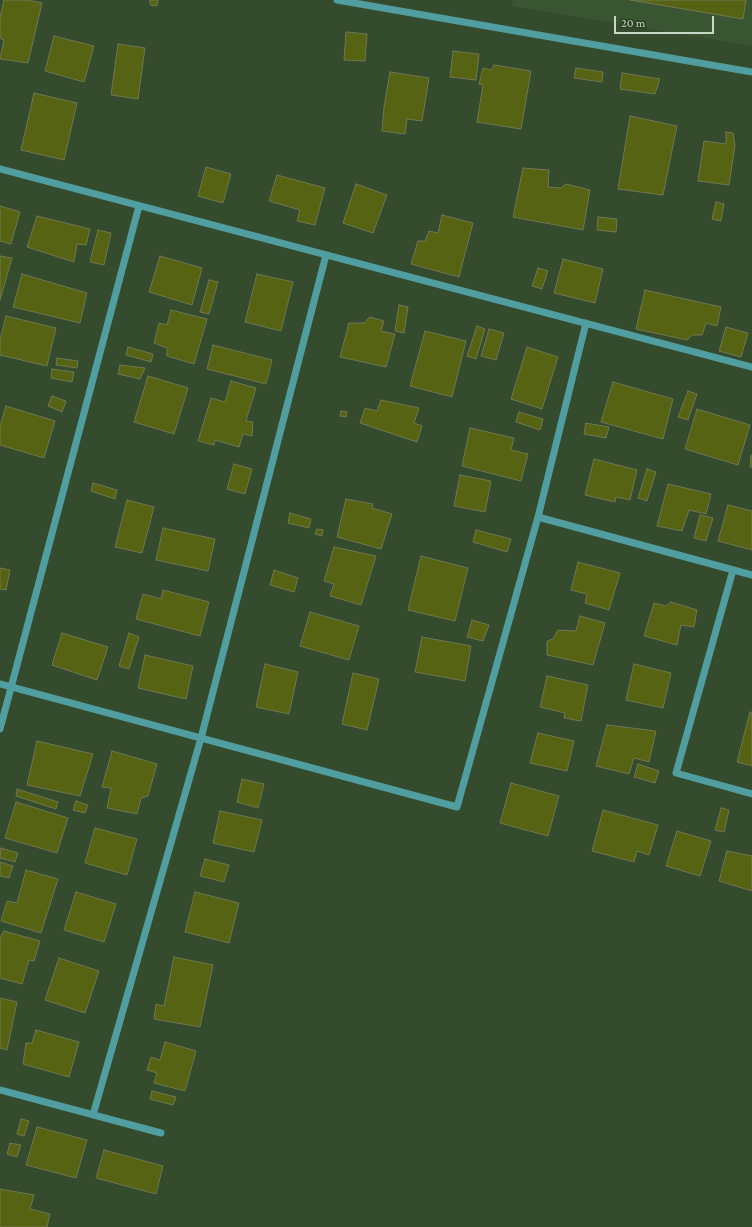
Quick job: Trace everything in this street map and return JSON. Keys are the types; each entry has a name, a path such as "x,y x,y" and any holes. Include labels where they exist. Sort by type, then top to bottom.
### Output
{"street":[{"path":"337,0 752,72"},
{"path":"0,169 752,367"},
{"path":"0,730 139,206"},
{"path":"93,1114 201,738 326,255"},
{"path":"0,684 457,807 538,517 586,323"},
{"path":"538,517 752,575"},
{"path":"733,570 676,773 752,794"},
{"path":"0,1090 161,1133"}],"shaded area":[{"path":"513,0 752,0 752,46 512,6"}],"building":[{"path":"4,0 28,0 42,3 28,63 0,59 4,40 0,38 0,18"},
{"path":"150,0 158,0 157,6 150,5"},
{"path":"630,0 746,0 743,19"},
{"path":"346,32 367,34 365,61 344,60"},
{"path":"54,36 94,46 84,82 45,71"},
{"path":"118,44 145,48 138,99 111,95"},
{"path":"453,51 479,54 476,80 450,77"},
{"path":"494,65 531,71 521,129 477,122 483,85 479,84 483,68 491,70"},
{"path":"576,68 603,72 602,82 574,78"},
{"path":"390,72 429,78 422,121 407,119 405,134 382,131 384,107"},
{"path":"622,73 660,79 655,94 620,89"},
{"path":"34,93 77,103 64,160 21,150"},
{"path":"630,116 677,126 663,195 618,189"},
{"path":"726,132 733,133 735,145 729,185 698,181 704,141 726,144"},
{"path":"206,167 231,174 223,203 198,196"},
{"path":"523,168 549,170 548,187 561,188 566,184 590,190 583,230 513,217"},
{"path":"277,175 325,188 315,225 297,221 300,210 269,201"},
{"path":"356,184 387,195 373,233 343,223"},
{"path":"716,202 724,204 721,221 712,219"},
{"path":"0,206 20,212 11,244 0,241"},
{"path":"442,215 473,223 459,277 411,264 418,241 425,241 429,231 438,233"},
{"path":"37,216 90,229 86,245 77,244 74,262 27,247"},
{"path":"598,217 617,219 616,232 597,230"},
{"path":"98,230 111,233 104,265 90,262"},
{"path":"0,256 12,258 0,300"},
{"path":"160,256 202,268 192,305 149,292"},
{"path":"563,259 603,269 595,303 554,293"},
{"path":"538,268 548,271 542,289 532,286"},
{"path":"22,274 87,293 80,323 13,307"},
{"path":"257,274 293,282 281,331 245,322"},
{"path":"209,280 218,282 209,314 200,312"},
{"path":"645,290 721,307 717,326 706,323 702,335 692,335 687,340 636,329"},
{"path":"399,305 408,307 404,333 395,331"},
{"path":"171,310 207,319 194,364 167,356 167,348 154,343 159,323 167,325"},
{"path":"6,316 56,328 47,366 0,355 0,340"},
{"path":"370,317 384,321 381,331 395,334 386,367 340,357 349,323 364,323"},
{"path":"477,326 485,329 476,359 467,356"},
{"path":"726,327 748,333 741,357 719,351"},
{"path":"489,329 504,333 496,360 481,356"},
{"path":"425,331 466,341 452,397 410,386"},
{"path":"213,345 272,360 266,384 207,369"},
{"path":"128,347 153,354 151,362 126,355"},
{"path":"527,347 558,357 542,409 511,399"},
{"path":"57,358 78,361 77,368 56,365"},
{"path":"120,365 145,368 140,379 118,374"},
{"path":"52,369 74,372 72,382 51,378"},
{"path":"148,376 188,388 174,434 134,422"},
{"path":"231,381 256,388 246,421 253,422 252,436 243,434 239,447 215,440 214,445 198,441 211,398 225,402"},
{"path":"613,382 673,399 663,439 601,422"},
{"path":"688,391 697,394 688,420 678,417"},
{"path":"52,396 66,401 62,412 48,406"},
{"path":"381,400 419,408 414,423 422,426 417,442 360,423 365,408 377,411"},
{"path":"6,406 55,421 44,458 0,445 0,426"},
{"path":"697,409 750,425 738,465 685,449"},
{"path":"341,411 347,412 346,417 340,416"},
{"path":"519,412 543,419 540,430 516,422"},
{"path":"586,423 609,427 606,438 584,434"},
{"path":"470,428 514,438 511,450 528,454 521,481 462,466"},
{"path":"751,455 752,467 750,467"},
{"path":"594,459 637,470 630,500 616,497 615,502 585,495"},
{"path":"234,464 252,469 245,494 227,489"},
{"path":"647,469 656,472 647,501 638,498"},
{"path":"460,475 491,481 485,512 454,506"},
{"path":"93,483 117,490 115,499 91,491"},
{"path":"668,484 711,494 706,514 689,510 682,531 657,526"},
{"path":"346,499 373,504 372,508 392,514 381,549 337,537"},
{"path":"127,500 154,507 142,553 115,547"},
{"path":"728,505 752,511 752,550 718,541"},
{"path":"290,513 311,519 309,528 288,523"},
{"path":"700,515 713,518 706,541 694,538"},
{"path":"163,528 215,539 208,571 156,560"},
{"path":"317,529 323,530 322,536 315,534"},
{"path":"476,530 511,539 507,552 473,542"},
{"path":"334,547 376,556 361,605 330,596 334,584 324,581"},
{"path":"421,556 468,568 455,621 408,610"},
{"path":"578,562 620,573 609,610 585,603 587,594 571,590"},
{"path":"0,568 10,570 6,590 0,589"},
{"path":"274,570 298,578 294,592 270,585"},
{"path":"163,590 209,602 200,636 136,619 143,594 161,599"},
{"path":"671,602 697,610 694,627 681,625 677,645 644,636 654,603 666,606"},
{"path":"310,612 359,626 349,660 300,646"},
{"path":"580,616 605,623 593,665 547,655 547,641 553,639 558,630 576,631"},
{"path":"472,620 489,625 483,641 467,637"},
{"path":"62,633 108,647 97,680 52,665"},
{"path":"129,633 139,637 129,669 119,666"},
{"path":"422,637 471,646 465,681 415,672"},
{"path":"145,655 193,666 186,699 138,688"},
{"path":"265,664 298,672 289,714 256,707"},
{"path":"634,664 671,673 663,708 626,700"},
{"path":"353,673 379,679 367,730 342,724"},
{"path":"547,676 588,685 581,721 564,718 565,713 540,707"},
{"path":"750,712 752,713 752,766 737,762"},
{"path":"607,725 656,731 649,762 634,758 629,774 596,766"},
{"path":"538,733 574,741 567,771 530,763"},
{"path":"37,741 93,754 80,796 27,785"},
{"path":"112,751 157,764 148,796 141,798 137,814 107,808 111,788 102,787"},
{"path":"638,764 659,771 655,783 634,777"},
{"path":"242,779 264,784 258,808 237,802"},
{"path":"511,783 559,796 548,836 500,823"},
{"path":"17,789 58,802 56,809 16,796"},
{"path":"76,801 88,805 85,813 73,810"},
{"path":"16,802 68,818 57,853 5,838"},
{"path":"721,808 729,810 724,832 715,830"},
{"path":"603,810 658,825 649,855 637,851 634,862 592,851"},
{"path":"220,811 262,820 254,852 213,843"},
{"path":"95,828 137,839 127,875 85,863"},
{"path":"677,831 711,841 700,876 666,866"},
{"path":"1,848 18,853 15,862 0,858"},
{"path":"727,851 752,856 752,891 719,881"},
{"path":"205,859 229,865 224,882 200,876"},
{"path":"0,862 13,866 9,878 0,876"},
{"path":"26,870 58,879 41,933 1,921 7,901 17,903"},
{"path":"76,892 116,904 104,942 64,930"},
{"path":"195,892 239,903 229,943 185,932"},
{"path":"4,931 40,941 34,961 29,960 22,984 0,978 0,938"},
{"path":"174,957 213,965 200,1027 154,1019 156,1004 164,1006"},
{"path":"59,958 99,971 85,1013 45,1000"},
{"path":"0,998 17,1002 7,1050 0,1048"},
{"path":"36,1030 79,1042 69,1077 23,1064 26,1043 32,1043"},
{"path":"165,1042 196,1051 185,1091 154,1083 157,1073 147,1070 151,1057 160,1060"},
{"path":"152,1091 176,1097 173,1105 150,1099"},
{"path":"21,1119 29,1121 24,1136 17,1134"},
{"path":"37,1127 87,1140 76,1178 26,1165"},
{"path":"10,1143 21,1145 17,1157 7,1154"},
{"path":"104,1150 163,1166 156,1194 96,1178"},
{"path":"0,1189 34,1195 30,1209 50,1214 47,1227 0,1227"}]}
